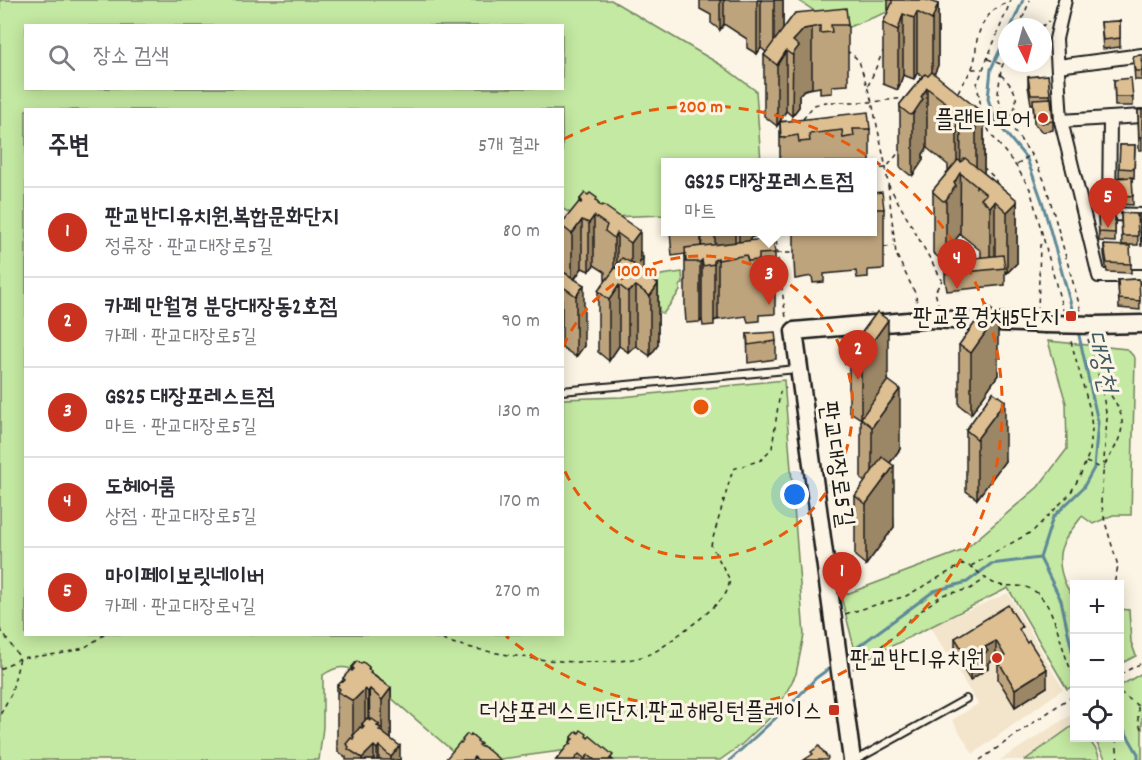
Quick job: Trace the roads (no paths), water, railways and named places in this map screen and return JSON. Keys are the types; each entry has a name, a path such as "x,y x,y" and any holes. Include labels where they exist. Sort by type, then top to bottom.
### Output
{"street":[{"path":"1065,0 1056,39 1061,121 1099,276 1142,276"},
{"path":"1058,66 1142,55"},
{"path":"1061,121 1142,116"},
{"path":"1109,214 1110,118"},
{"path":"1084,214 1142,215"},
{"name":"판교대장로5길","path":"854,760 794,331 919,320 1095,325 1142,324"}],"lane":[{"path":"564,390 801,372"},
{"path":"854,760 966,699"}],"waterway":[{"name":"대장천","path":"1015,18 1023,0"},
{"name":"대장천","path":"998,54 991,69 988,99 995,120 1027,159 1042,201 1075,319"},
{"name":"대장천","path":"1070,642 1061,600 1040,558 1053,517 1083,488 1094,468 1098,422 1078,331"},
{"path":"844,657 934,591 967,582 991,564 1040,558"},
{"path":"730,760 816,678 834,665"},
{"name":"대장천","path":"1124,730 1138,754 1138,760"}],"place":[{"name":"플랜티모어","path":"1043,118"},
{"name":"마이페이보릿네이버","path":"1108,228"},
{"name":"도헤어룸","path":"957,289"},
{"name":"GS25 대장포레스트점","path":"769,305"},
{"name":"판교풍경채5단지","path":"1071,316"},
{"name":"카페 만월경 분당대장동2호점","path":"858,380"},
{"name":"판교반디유치원.복합문화단지","path":"842,602"},
{"name":"판교반디유치원","path":"997,658"},
{"name":"더샵포레스트11단지.판교해링턴플레이스","path":"834,710"}]}
